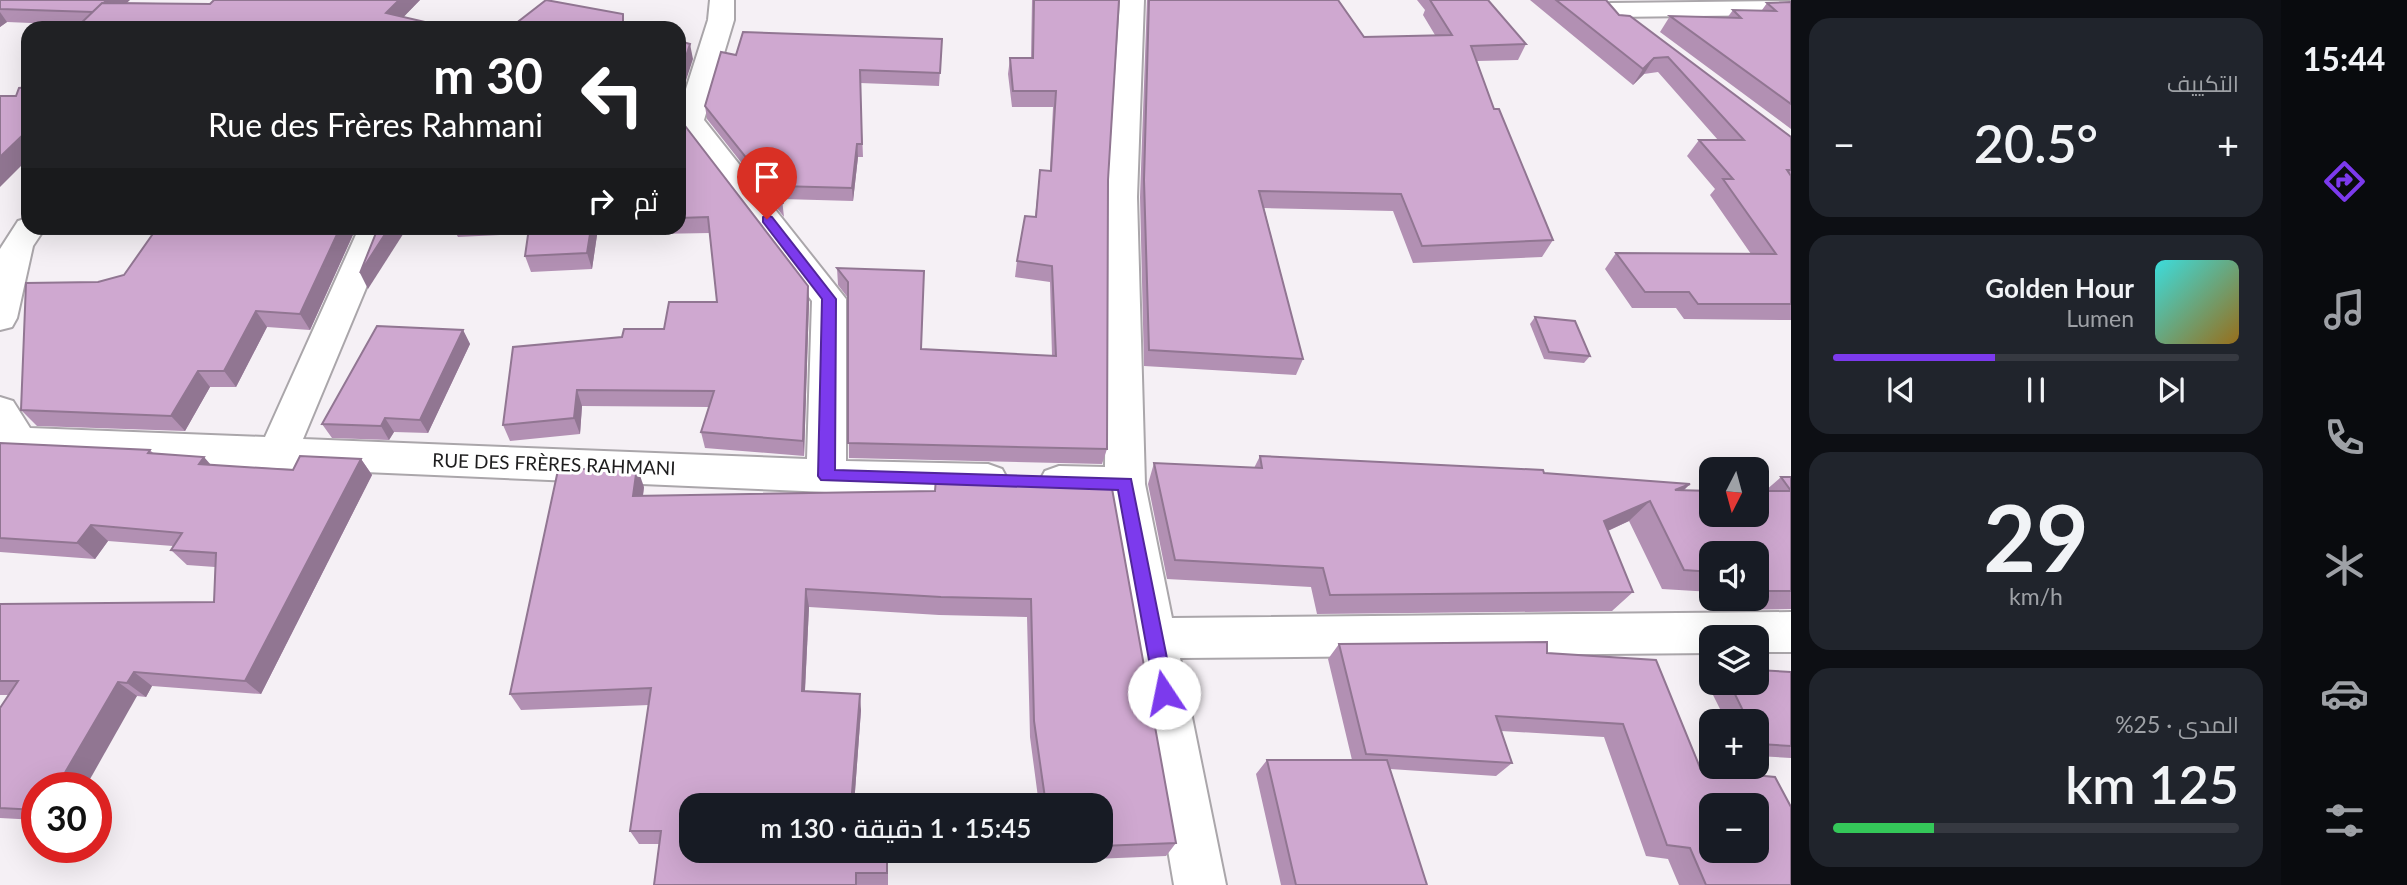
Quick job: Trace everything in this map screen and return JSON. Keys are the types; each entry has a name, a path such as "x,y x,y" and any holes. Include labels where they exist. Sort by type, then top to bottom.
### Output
{"street":[{"path":"686,116 721,20 722,0"},
{"path":"1132,0 1122,197 1125,484 1200,885"},
{"path":"1611,10 1791,8"},
{"path":"686,124 829,299 826,476"},
{"path":"0,318 17,246 25,235"},
{"path":"278,452 372,235"},
{"name":"RUE DES FRÈRES RAHMANI","path":"6,439 826,476 1125,484"},
{"path":"1154,638 1791,632"}],"building":[{"path":"0,0 107,0 93,12 0,9"},
{"path":"214,0 399,0 386,13 421,21 83,21 102,3 210,4"},
{"path":"546,0 623,14 623,21 519,21"},
{"path":"1034,0 1119,0 1108,180 1107,449 848,443 848,282 837,268 924,271 921,349 1056,356 1052,266 1017,261 1025,216 1036,217 1040,170 1051,171 1056,91 1013,91 1010,58 1033,58"},
{"path":"1149,0 1338,0 1364,37 1452,35 1430,0 1488,0 1526,44 1471,46 1494,109 1499,109 1553,240 1422,246 1401,194 1259,191 1303,359 1149,350 1144,180"},
{"path":"1556,0 1606,0 1619,15 1630,16 1791,137 1791,170 1787,170 1791,176 1791,304 1698,304 1689,292 1645,292 1616,253 1776,254 1723,179 1733,179 1699,140 1744,140 1668,57 1654,58 1643,69"},
{"path":"1791,2 1791,104 1670,16 1741,18 1733,10 1776,11 1767,3"},
{"path":"743,32 942,39 940,73 860,70 862,144 857,144 852,188 779,186 783,204 705,106 721,52 736,55"},
{"path":"19,88 21,137 0,157 0,96 16,96"},
{"path":"686,127 808,286 803,441 701,432 714,391 577,390 574,418 503,425 513,347 622,337 624,329 664,329 669,302 717,302 708,217 686,218"},
{"path":"152,235 337,235 300,314 256,311 224,371 198,371 171,416 21,410 26,283 98,282 124,275"},
{"path":"375,235 384,235 360,273"},
{"path":"528,235 590,235 587,253 525,256"},
{"path":"1535,317 1575,321 1590,356 1549,352"},
{"path":"377,326 463,330 420,420 385,418 381,426 322,424"},
{"path":"0,443 150,450 148,453 204,457 199,464 293,470 300,456 361,459 245,681 134,672 127,683 118,682 65,772 21,772 21,809 0,808 0,708 18,681 0,681 0,604 214,602 216,553 171,550 182,533 91,525 77,543 0,538"},
{"path":"1260,456 1543,470 1544,473 1690,484 1675,490 1699,491 1699,527 1769,527 1769,491 1791,491 1791,591 1769,591 1769,541 1699,541 1699,571 1684,570 1650,501 1604,521 1633,592 1330,595 1323,568 1175,560 1154,463 1262,468"},
{"path":"637,467 633,496 935,491 936,478 1111,483 1176,843 1113,846 1113,793 1044,793 1034,721 1031,599 806,589 802,691 860,694 852,793 679,793 679,863 887,863 887,873 856,873 856,885 654,885 661,831 630,831 651,688 510,694 558,470"},
{"path":"1781,477 1791,477 1791,491"},
{"path":"1547,642 1547,653 1656,660 1699,765 1699,779 1775,777 1791,807 1791,885 1706,885 1690,848 1667,845 1623,724 1496,716 1512,763 1366,754 1339,644"},
{"path":"1769,671 1791,672 1791,746 1769,745 1769,709 1742,709 1735,695 1769,695"},
{"path":"1267,760 1387,760 1427,885 1296,885"}],"route":[{"path":"767,219 829,299 826,476 1125,484 1164,693"}]}
